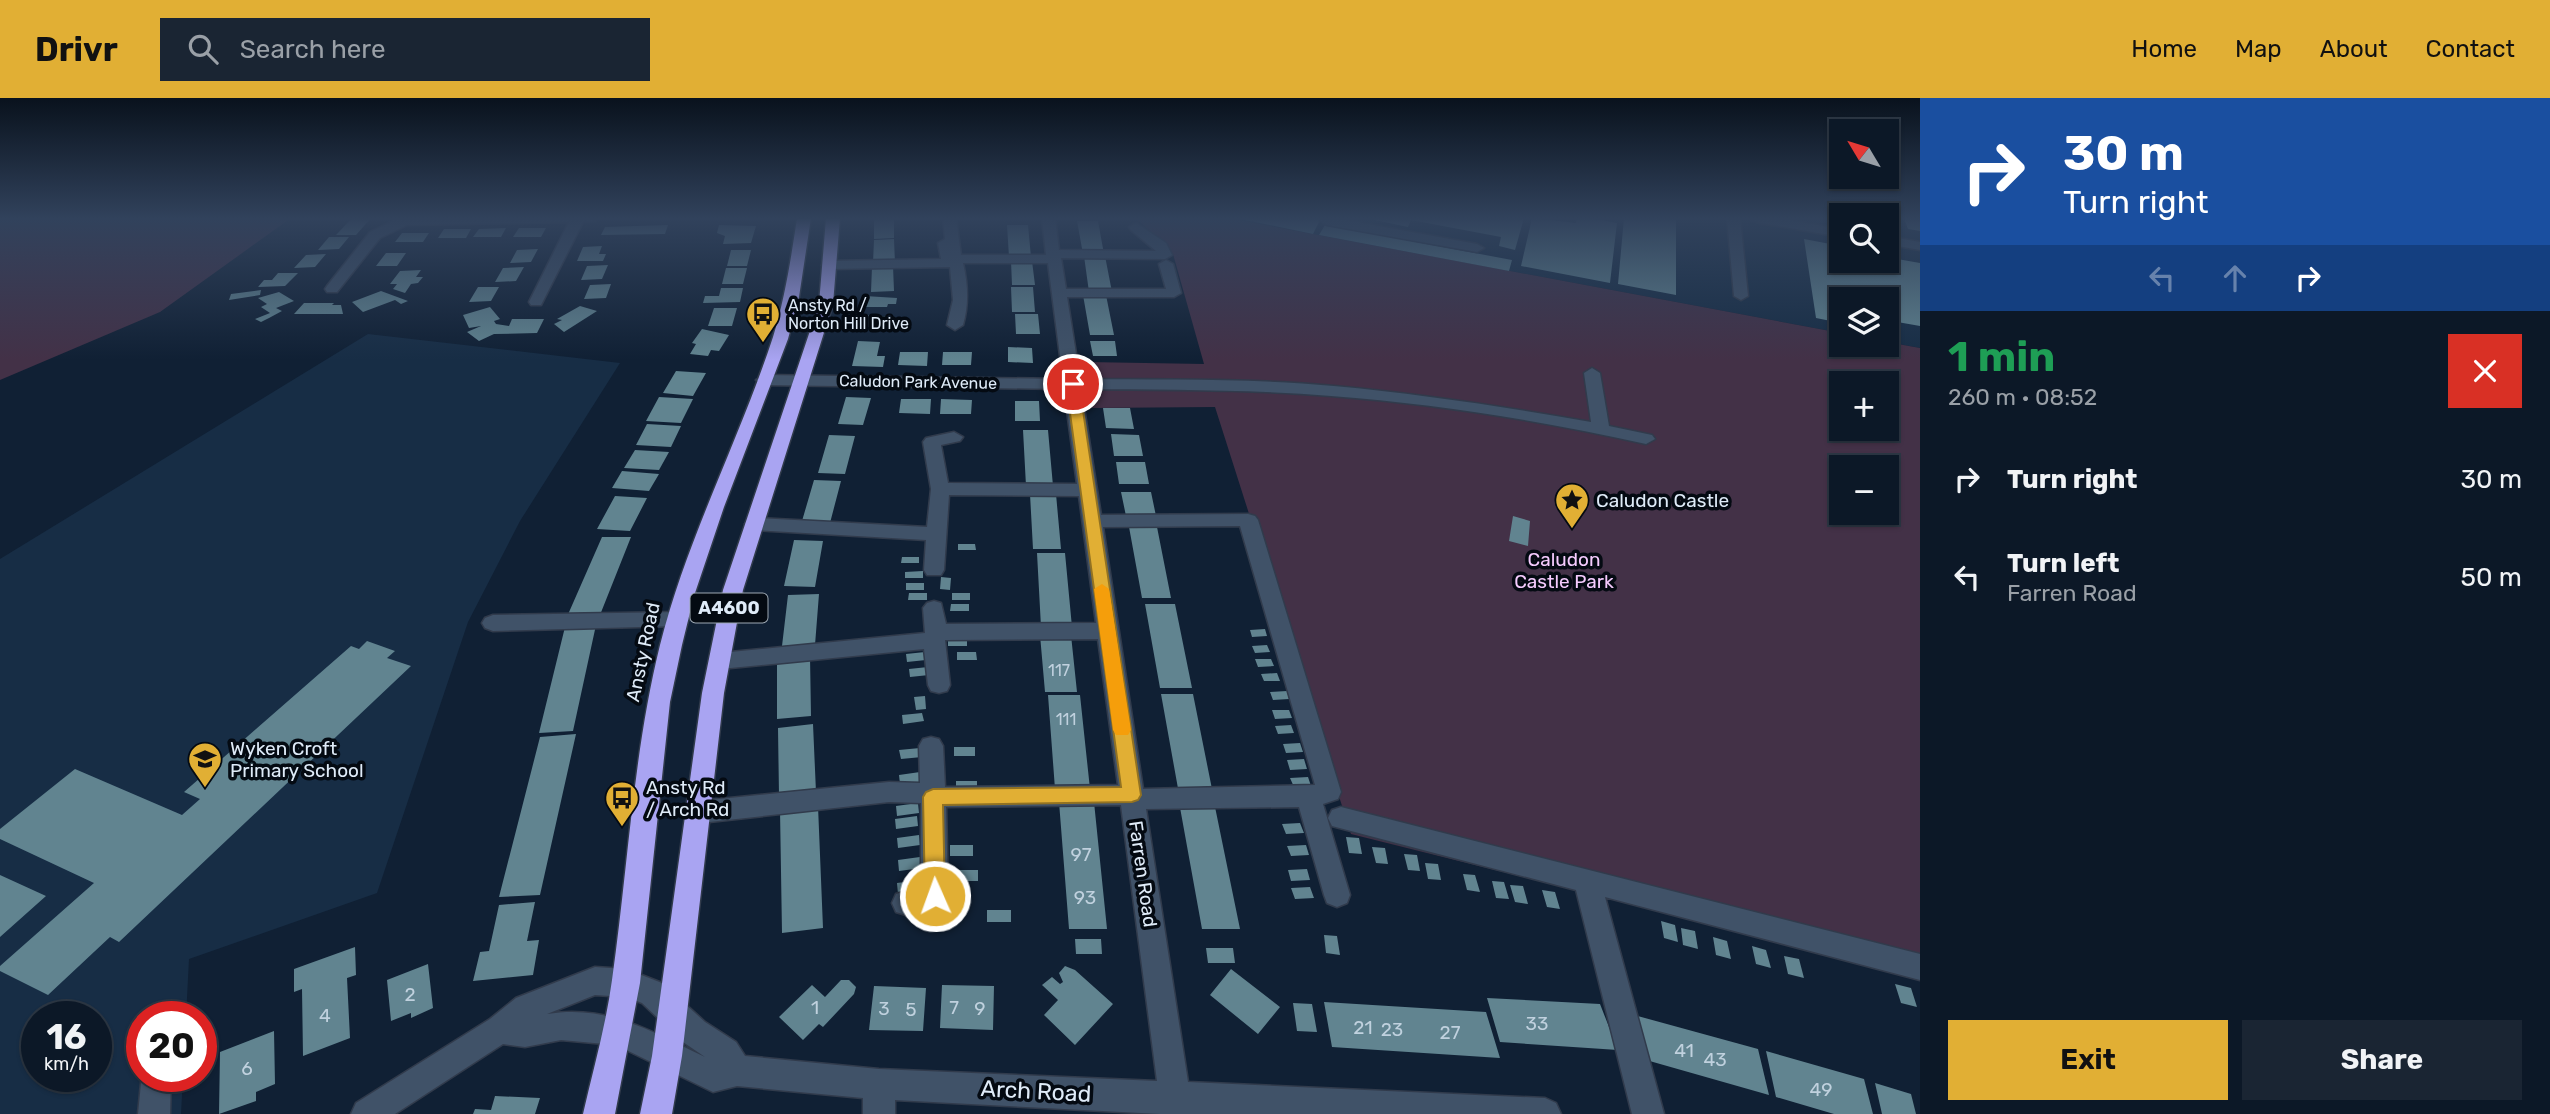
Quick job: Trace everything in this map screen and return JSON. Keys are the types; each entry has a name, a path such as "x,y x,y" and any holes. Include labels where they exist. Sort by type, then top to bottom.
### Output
{"highway":[{"name":"Ansty Road","path":"599,1114 626,983 659,702 678,619 715,507 764,380 792,297 797,265"},
{"name":"A4600","path":"656,1114 667,1056 700,812 713,692 733,590 826,304 829,265"}],"street":[{"path":"332,289 351,265"},
{"path":"536,302 554,265"},
{"path":"952,265 953,284"},
{"path":"954,265 961,284 961,308 955,325"},
{"name":"Farren Road","path":"1054,265 1175,1106"},
{"path":"1058,293 1176,300 1166,265"},
{"path":"1738,265 1741,296"},
{"path":"1592,373 1601,429"},
{"name":"Caludon Park Avenue","path":"764,380 1219,385 1333,391 1488,409 1646,439"},
{"path":"934,570 940,489 932,442 954,437"},
{"path":"940,489 1086,490"},
{"path":"700,812 889,792 933,795 1309,797 1329,792 1248,520 1092,521"},
{"path":"755,524 936,534"},
{"path":"933,608 939,685"},
{"path":"493,624 678,619"},
{"path":"720,661 935,636 1108,631"},
{"path":"905,903 935,896 930,746"},
{"path":"1309,797 1337,895"},
{"path":"1341,818 1920,967"},
{"path":"1587,881 1648,1114"},
{"path":"367,1114 500,1029 526,1008 581,985 606,980 626,983 652,993 694,1032 725,1053 737,1071 713,1077 618,1031 561,1026 525,1032 500,1029"},
{"name":"Arch Road","path":"737,1071 879,1099 1545,1114"},
{"path":"155,1114 156,1092"}],"shaded area":[{"path":"1481,265 1829,265 1829,273 1899,273 1899,265 1920,265 1920,348 1899,344 1899,287 1829,287 1829,331"},
{"name":"Wyken Croft Primary School","path":"368,334 620,363 520,521 468,622 377,893 189,959 187,1001 126,1001 126,1092 182,1092 181,1114 0,1114 0,559"}],"green space":[{"path":"0,265 225,265 160,312 0,380"},
{"name":"Caludon Castle Park","path":"1176,265 1481,265 1829,331 1829,357 1899,357 1899,344 1920,348 1920,976 1351,834 1215,407 1092,408 1086,362 1204,364"}],"building":[{"path":"296,265 316,265 315,267 294,268"},
{"path":"608,265 602,279 581,280 587,266"},
{"path":"1011,265 1033,265 1035,285 1012,285"},
{"path":"1085,265 1107,265 1112,292 1089,292"},
{"path":"1480,265 1511,265 1509,271"},
{"path":"1521,265 1612,265 1610,283"},
{"path":"1620,265 1676,265 1676,295 1618,284"},
{"path":"1808,265 1829,265 1829,273 1899,273 1899,265 1920,265 1920,326 1899,322 1899,287 1829,287 1829,321 1816,318"},
{"path":"893,266 894,291 871,292 872,267"},
{"path":"524,267 516,281 495,282 503,268"},
{"path":"726,268 747,268 743,284 722,284"},
{"path":"421,270 416,277 423,277 418,283 411,284 405,293 393,289 397,284 390,284 400,271"},
{"path":"278,273 298,273 285,286 258,287 264,280 272,280"},
{"path":"611,284 606,298 584,299 590,285"},
{"path":"478,287 499,287 491,301 469,302"},
{"path":"1011,287 1033,287 1035,312 1012,312"},
{"path":"721,288 743,288 740,302 703,303 705,296 719,296"},
{"path":"261,290 260,295 229,300 231,294"},
{"path":"381,291 408,301 401,304 395,300 363,312 352,302"},
{"path":"279,292 294,301 276,308 282,311 261,322 255,319 270,313 261,307 267,304 258,298"},
{"path":"1083,295 1106,295 1114,335 1090,335"},
{"path":"865,296 897,298 896,304 888,304 887,307 864,307"},
{"path":"304,303 334,303 332,305 341,305 343,314 294,314"},
{"path":"580,306 597,311 564,332 554,324 562,320 557,319"},
{"path":"490,307 500,319 494,321 496,324 509,326 512,319 544,319 537,333 494,334 479,341 467,332 481,326 469,328 463,315"},
{"path":"714,308 737,308 732,326 708,326"},
{"path":"1015,314 1038,314 1040,334 1016,334"},
{"path":"866,315 890,317 884,329 859,326"},
{"path":"702,329 729,335 719,351 711,350 708,356 690,354 696,344 692,343"},
{"path":"858,341 880,342 877,356 885,356 883,367 852,366"},
{"path":"1090,341 1115,341 1117,356 1093,356"},
{"path":"1008,347 1032,348 1033,363 1008,362"},
{"path":"900,352 928,352 927,366 898,365"},
{"path":"943,352 972,352 971,365 942,365"},
{"path":"676,371 706,373 693,396 663,393"},
{"path":"659,397 693,399 681,423 646,421"},
{"path":"846,397 871,398 863,425 838,424"},
{"path":"901,399 931,399 930,414 899,413"},
{"path":"941,399 972,400 971,414 940,414"},
{"path":"1015,401 1039,401 1040,421 1015,421"},
{"path":"1103,408 1130,408 1134,429 1106,428"},
{"path":"647,424 681,426 671,447 636,445"},
{"path":"1023,430 1048,430 1053,486 1026,486"},
{"path":"1111,434 1139,435 1143,456 1114,456"},
{"path":"829,435 855,436 845,474 818,473"},
{"path":"635,450 669,452 659,470 624,468"},
{"path":"1116,462 1145,462 1149,484 1119,484"},
{"path":"622,471 659,474 649,491 612,488"},
{"path":"814,480 841,481 830,523 802,521"},
{"path":"1121,492 1151,492 1156,516 1126,516"},
{"path":"1030,494 1056,494 1061,549 1033,549"},
{"path":"615,496 647,498 630,531 597,529"},
{"path":"1513,516 1530,521 1528,546 1509,541"},
{"path":"1129,527 1157,527 1171,598 1142,598"},
{"path":"602,537 631,537 598,620 566,619"},
{"path":"794,540 823,541 815,587 784,586"},
{"path":"958,544 975,544 976,550 958,550"},
{"path":"1037,553 1065,553 1072,627 1041,627"},
{"path":"902,557 919,557 919,563 901,563"},
{"path":"923,571 923,578 905,578 905,572"},
{"path":"941,577 951,578 950,590 940,589"},
{"path":"906,583 924,583 924,590 906,590"},
{"path":"909,593 927,593 927,600 908,600"},
{"path":"952,593 970,593 970,600 952,600"},
{"path":"819,594 815,645 782,646 788,595"},
{"path":"951,604 969,604 969,611 950,611"},
{"path":"1145,604 1175,604 1192,688 1160,688"},
{"path":"596,625 573,731 539,733 565,627"},
{"path":"1265,629 1267,636 1252,637 1250,630"},
{"path":"1040,635 1071,635 1077,692 1045,692"},
{"path":"948,639 967,639 967,646 948,646"},
{"name":"Wyken Croft Primary School","path":"367,641 395,651 387,658 411,666 119,942 110,937 48,995 0,971 0,966 94,883 0,839 0,829 75,769 182,815 200,799 184,792 351,646 359,649"},
{"path":"1267,645 1270,652 1255,653 1252,646"},
{"path":"925,652 926,660 907,662 906,654"},
{"path":"957,652 976,652 977,660 957,660"},
{"path":"810,656 811,716 777,719 777,659"},
{"path":"1255,659 1271,659 1274,666 1258,667"},
{"path":"928,667 929,675 910,677 909,669"},
{"path":"1277,673 1280,681 1264,681 1261,674"},
{"path":"1287,691 1289,699 1273,700 1270,692"},
{"path":"1161,694 1193,694 1213,794 1179,794"},
{"path":"1048,695 1080,695 1090,789 1055,789"},
{"path":"925,696 926,709 916,710 914,697"},
{"path":"1272,710 1289,710 1292,718 1275,719"},
{"path":"922,713 924,721 903,724 902,715"},
{"path":"813,724 816,792 779,796 778,728"},
{"path":"1291,725 1294,733 1278,734 1275,726"},
{"path":"576,734 540,895 499,897 540,737"},
{"path":"1300,743 1303,752 1286,753 1283,744"},
{"path":"954,747 975,747 975,756 954,756"},
{"path":"920,748 922,757 901,759 899,750"},
{"path":"1304,759 1307,769 1290,770 1287,760"},
{"path":"920,772 921,782 900,784 899,775"},
{"path":"1308,777 1311,786 1294,787 1290,778"},
{"path":"956,781 977,781 977,790 956,790"},
{"path":"1059,802 1094,802 1107,929 1069,929"},
{"path":"1179,802 1214,802 1240,929 1202,929"},
{"path":"918,803 919,813 897,816 896,806"},
{"path":"818,806 823,928 782,933 780,810"},
{"path":"917,816 918,826 896,829 895,819"},
{"path":"1300,823 1304,833 1286,834 1282,824"},
{"path":"919,835 920,845 898,848 897,838"},
{"path":"1346,837 1359,838 1362,854 1349,853"},
{"path":"950,845 973,845 973,856 950,856"},
{"path":"1306,845 1309,855 1291,856 1287,846"},
{"path":"1372,847 1385,848 1388,864 1376,863"},
{"path":"1404,854 1417,855 1420,871 1408,870"},
{"path":"920,857 922,868 899,871 898,860"},
{"path":"1425,863 1438,864 1441,880 1428,879"},
{"path":"1307,869 1310,880 1291,881 1288,870"},
{"path":"955,870 978,870 978,881 955,881"},
{"path":"1463,874 1475,875 1480,892 1467,890"},
{"path":"0,875 46,896 0,937"},
{"path":"919,880 921,891 898,894 897,883"},
{"path":"1492,881 1504,882 1509,899 1496,898"},
{"path":"1510,885 1523,886 1528,904 1515,902"},
{"path":"1310,887 1314,898 1295,899 1291,888"},
{"path":"1542,890 1555,892 1560,909 1547,907"},
{"path":"535,902 527,941 539,940 533,975 473,981 480,952 489,951 499,905"},
{"path":"987,910 1011,910 1011,922 987,922"},
{"path":"1661,921 1675,925 1678,942 1664,938"},
{"path":"1681,928 1695,931 1698,949 1683,945"},
{"path":"1324,935 1337,936 1340,955 1326,953"},
{"path":"1713,937 1727,941 1731,959 1716,955"},
{"path":"1075,939 1101,939 1102,954 1076,954"},
{"path":"1752,946 1766,950 1771,968 1756,964"},
{"path":"355,947 356,975 347,978 350,1038 303,1056 302,989 294,992 294,969"},
{"path":"1206,948 1233,948 1235,963 1208,963"},
{"path":"1784,956 1799,959 1804,978 1788,974"},
{"path":"428,964 433,1008 411,1018 411,1013 391,1021 387,980"},
{"path":"1065,966 1075,970 1113,1004 1075,1045 1044,1015 1058,1000 1042,985 1052,977 1060,984 1063,982 1059,973"},
{"path":"1231,969 1280,1007 1258,1034 1210,995"},
{"path":"841,980 849,980 856,987 854,994 823,1027 819,1024 803,1040 779,1017 812,985 825,997"},
{"path":"1895,984 1911,988 1917,1007 1901,1003"},
{"path":"942,985 994,986 993,1030 940,1028"},
{"path":"874,986 926,988 923,1031 869,1030"},
{"path":"1487,998 1600,1004 1618,1050 1500,1042"},
{"path":"1324,1002 1486,1012 1500,1058 1332,1047"},
{"path":"1293,1003 1312,1004 1317,1032 1297,1031"},
{"path":"1634,1015 1758,1049 1769,1095 1639,1058"},
{"path":"274,1031 275,1084 256,1092 256,1101 219,1114 220,1052"},
{"path":"1766,1051 1864,1079 1873,1114 1834,1114 1776,1097"},
{"path":"1875,1083 1911,1094 1916,1114 1882,1114"},
{"path":"495,1096 540,1098 535,1114 473,1114 475,1109 491,1110"}],"slow traffic":[{"path":"1102,589 1122,730"}],"place":[{"name":"Ansty Rd / Norton Hill Drive","path":"763,344"},
{"name":"Caludon Castle","path":"1572,530"},
{"name":"Wyken Croft Primary School","path":"205,789"},
{"name":"Ansty Rd / Arch Rd","path":"622,828"}],"route":[{"path":"935,896 933,797 1132,795 1086,490 1073,384"}]}
